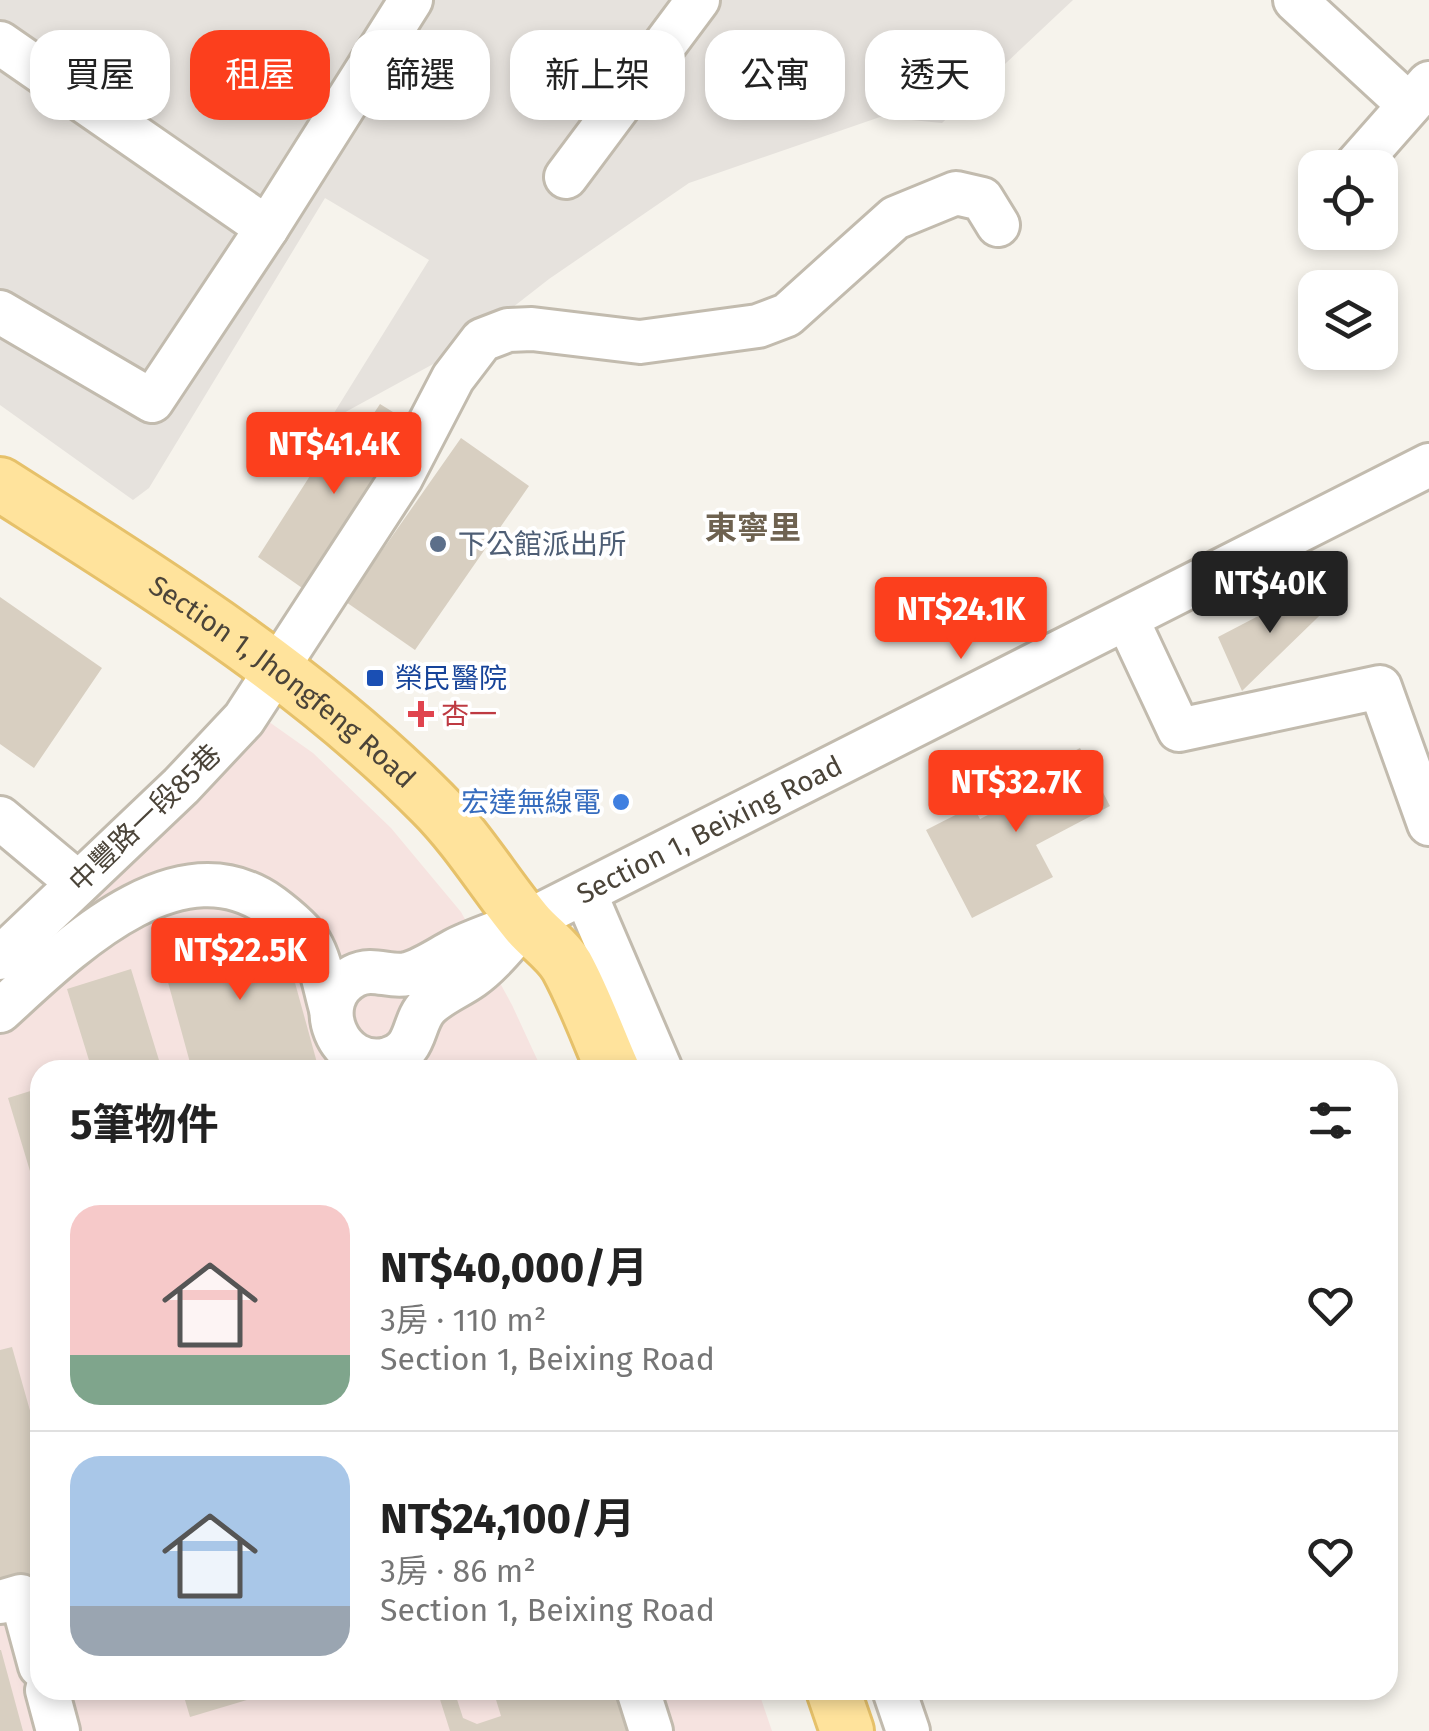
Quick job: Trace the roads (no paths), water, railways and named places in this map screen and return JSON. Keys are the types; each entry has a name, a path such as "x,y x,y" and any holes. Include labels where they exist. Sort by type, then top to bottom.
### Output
{"main road":[{"name":"Section 1, Jhongfeng Road","path":"0,484 192,606 361,734 435,806 482,860 526,922 565,963 609,1060"},
{"name":"Section 1, Jhongfeng Road","path":"526,922 532,978 569,1060"},
{"path":"798,1700 809,1731"},
{"path":"835,1700 846,1731"}],"street":[{"path":"0,312 152,400 267,228 411,0"},
{"path":"566,176 698,0"},
{"path":"1295,0 1419,94 1370,150"},
{"path":"0,43 267,228"},
{"name":"中豐路一段85巷","path":"0,958 181,786 244,720 401,478 452,378 482,340 508,330 532,329 640,342 758,326 787,315 894,218 934,200 956,192 982,199 998,224"},
{"name":"Section 1, Beixing Road","path":"526,922 1429,465"},
{"path":"1127,619 1179,730 1380,688 1429,824"},
{"path":"0,818 78,883"},
{"path":"0,1011 50,964 120,914 165,891 194,884 226,885 251,892 281,913 310,944 346,1060 408,1056 426,1008 474,976 526,922"},
{"path":"585,892 657,1060"},
{"path":"331,1009 336,995 356,975 370,971 407,974 458,948 526,922"},
{"path":"0,1602 21,1596 30,1629"},
{"path":"49,1700 58,1731"},
{"path":"641,1700 651,1731"},
{"path":"897,1700 908,1731"}],"place":[{"name":"下公館派出所","path":"438,544"},
{"name":"榮民醫院","path":"375,678"},
{"name":"杏一","path":"421,714"},
{"name":"宏達無線電","path":"621,802"}],"district":[{"name":"東寧里","path":"753,528"}]}
